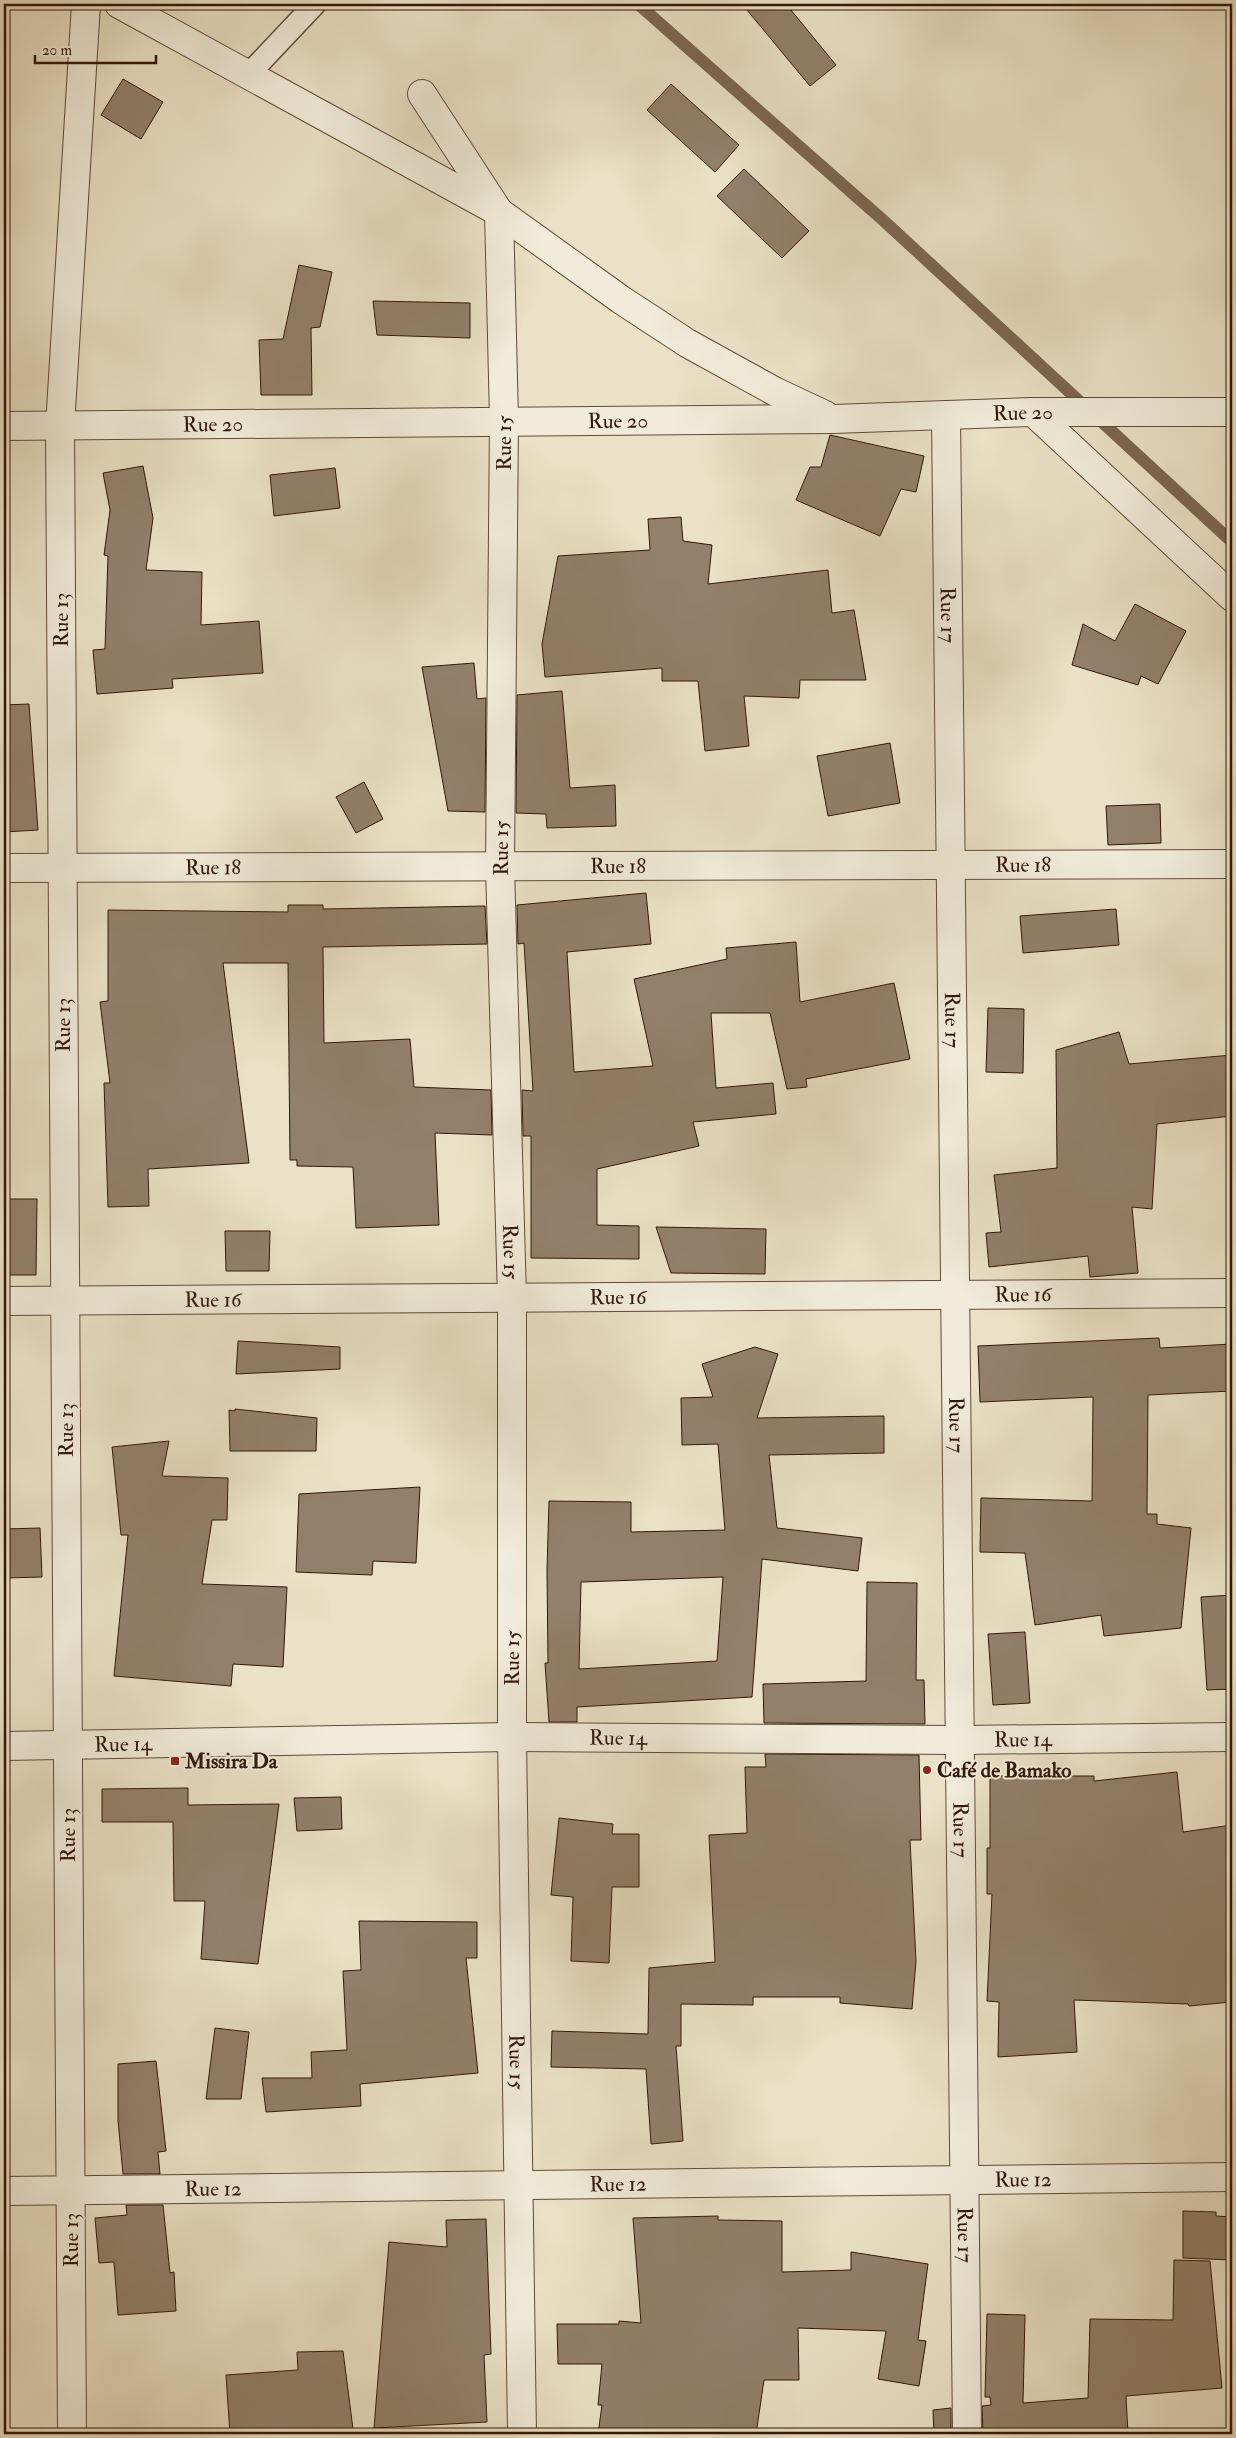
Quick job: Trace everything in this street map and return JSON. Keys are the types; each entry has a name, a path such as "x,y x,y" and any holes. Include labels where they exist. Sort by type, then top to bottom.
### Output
{"street":[{"name":"Rue 13","path":"72,2434 60,426 86,4"},
{"path":"119,4 499,212 620,299 687,342 774,391 832,419"},
{"path":"422,94 499,212"},
{"name":"Rue 15","path":"499,212 504,420 500,866 512,1298 512,1736 522,2434"},
{"name":"Rue 20","path":"4,426 504,420 832,419 1033,412 1232,412"},
{"path":"1033,412 1232,597"},
{"name":"Rue 17","path":"946,415 967,2434"},
{"name":"Rue 18","path":"4,868 1232,864"},
{"name":"Rue 16","path":"4,1301 1232,1293"},
{"name":"Rue 14","path":"4,1746 512,1736 960,1740 1232,1737"},
{"name":"Rue 12","path":"4,2191 1232,2177"}],"lane":[{"path":"248,75 316,4"}],"building":[{"path":"742,4 786,4 836,65 810,86"},
{"path":"123,79 163,102 141,139 101,115"},
{"path":"671,84 739,145 715,172 647,110"},
{"path":"744,169 809,231 782,258 717,196"},
{"path":"299,265 332,272 320,327 311,328 312,395 261,395 259,340 283,339"},
{"path":"373,301 470,303 470,338 377,335"},
{"path":"830,435 924,456 916,492 901,489 880,536 796,500 810,467 821,467"},
{"path":"143,466 153,518 146,570 202,572 201,625 259,621 263,673 172,679 173,688 97,694 93,650 105,649 108,556 104,555 110,510 103,473"},
{"path":"335,468 340,508 274,516 270,475"},
{"path":"681,517 683,541 712,545 708,584 828,570 832,613 854,610 866,680 800,680 799,698 744,696 749,746 705,751 698,681 662,681 662,668 545,677 542,644 558,556 650,550 648,519"},
{"path":"1135,604 1186,631 1158,684 1141,676 1138,685 1072,665 1083,624 1115,641"},
{"path":"474,663 477,699 486,698 485,812 448,811 422,667"},
{"path":"562,691 570,788 615,785 616,826 547,828 546,814 516,813 517,695"},
{"path":"29,704 38,830 4,832 4,705"},
{"path":"890,743 900,803 828,816 817,756"},
{"path":"364,782 383,819 356,833 336,797"},
{"path":"1160,804 1161,843 1108,845 1106,806"},
{"path":"646,893 651,944 567,952 574,1072 653,1066 634,979 727,959 726,948 796,942 800,1002 894,983 910,1059 806,1079 807,1087 787,1089 770,1013 711,1013 716,1088 773,1083 776,1114 693,1122 699,1146 597,1169 597,1225 639,1226 639,1259 531,1258 531,1136 523,1136 522,1090 533,1091 524,943 518,944 517,905"},
{"path":"288,905 323,905 323,909 485,906 487,944 323,947 324,1043 410,1039 414,1087 491,1090 492,1135 435,1133 439,1225 356,1228 353,1167 297,1166 297,1160 290,1160 288,963 223,963 249,1163 148,1169 149,1206 108,1207 104,1083 110,1083 100,1002 108,1001 108,910 288,912"},
{"path":"1116,909 1119,945 1023,953 1020,916"},
{"path":"988,1008 1024,1009 1023,1073 986,1072"},
{"path":"1119,1032 1129,1064 1232,1055 1232,1116 1157,1124 1152,1209 1132,1207 1138,1273 1090,1277 1088,1256 989,1267 986,1233 1001,1232 994,1175 1057,1168 1056,1050"},
{"path":"4,1199 37,1199 36,1275 4,1275"},
{"path":"656,1227 766,1229 765,1274 671,1273"},
{"path":"225,1231 270,1231 269,1271 226,1271"},
{"path":"1159,1338 1160,1348 1232,1344 1232,1391 1148,1395 1147,1514 1157,1514 1157,1524 1191,1528 1181,1628 1104,1636 1101,1615 1035,1625 1025,1553 980,1552 981,1498 1092,1501 1093,1397 980,1402 978,1346"},
{"path":"238,1341 340,1347 340,1369 236,1374"},
{"path":"755,1347 778,1354 757,1418 884,1416 884,1453 769,1455 777,1528 862,1538 858,1571 762,1559 752,1697 577,1707 577,1722 549,1722 545,1663 548,1663 547,1570 549,1501 631,1502 631,1532 725,1530 718,1444 682,1445 681,1398 713,1397 702,1364","holes":["723,1577 717,1661 579,1669 581,1582"]},
{"path":"235,1409 317,1418 316,1451 230,1451 229,1410 235,1411"},
{"path":"169,1441 162,1476 228,1478 227,1520 212,1520 202,1584 287,1587 283,1667 233,1664 231,1686 114,1676 128,1535 121,1535 112,1447"},
{"path":"420,1487 416,1563 373,1561 372,1575 296,1572 299,1494"},
{"path":"40,1528 42,1577 4,1578 4,1529"},
{"path":"867,1582 917,1583 916,1680 924,1680 925,1724 764,1723 763,1684 866,1681"},
{"path":"1232,1595 1232,1689 1207,1690 1201,1597"},
{"path":"1025,1632 1030,1703 993,1705 988,1634"},
{"path":"765,1754 919,1755 921,1840 910,1840 916,1961 912,2009 840,2003 840,1997 753,1997 753,2005 681,2004 681,2046 676,2046 683,2141 651,2144 646,2069 551,2067 552,2031 648,2034 649,1968 715,1962 709,1835 747,1833 745,1767 766,1767"},
{"path":"1177,1772 1183,1832 1232,1825 1232,2002 1189,2006 1188,2004 1074,2000 1077,2052 998,2057 999,2002 987,2001 992,1894 987,1894 987,1848 990,1848 990,1776 1094,1776 1094,1781"},
{"path":"188,1788 188,1805 279,1804 258,1964 201,1959 205,1901 174,1901 173,1822 102,1822 102,1789"},
{"path":"341,1797 342,1829 297,1831 294,1798"},
{"path":"559,1818 613,1824 612,1834 639,1834 639,1887 612,1887 609,1963 571,1961 573,1897 551,1895"},
{"path":"359,1921 477,1922 477,1958 466,1958 478,2073 360,2084 361,2106 266,2112 262,2078 312,2078 311,2052 347,2050 343,1971 361,1970"},
{"path":"215,2028 249,2032 241,2099 206,2099"},
{"path":"156,2061 166,2151 158,2152 160,2174 123,2174 118,2120 118,2064"},
{"path":"126,2205 163,2205 170,2273 174,2272 176,2311 118,2315 114,2262 99,2263 95,2218 127,2215"},
{"path":"1183,2211 1216,2212 1216,2216 1232,2217 1232,2260 1183,2258"},
{"path":"718,2216 718,2220 782,2221 782,2272 851,2270 851,2252 928,2264 918,2340 926,2341 919,2386 878,2379 886,2331 798,2328 799,2380 764,2380 756,2434 598,2434 602,2405 598,2405 602,2364 558,2364 557,2324 619,2324 619,2321 641,2323 633,2218"},
{"path":"486,2219 491,2354 484,2355 487,2422 374,2428 389,2242 447,2247 446,2220"},
{"path":"1174,2260 1210,2261 1222,2388 1126,2396 1128,2434 983,2434 982,2406 991,2405 990,2397 985,2397 987,2314 1025,2315 1023,2403 1088,2398 1090,2319 1173,2320"},
{"path":"343,2351 353,2429 301,2432 301,2434 230,2434 226,2375 298,2370 297,2352"},
{"path":"951,2408 951,2434 934,2434 933,2410"}],"waterway":[{"path":"638,4 884,221 1232,542"}],"place":[{"name":"Missira Da","path":"175,1761"},
{"name":"Café de Bamako","path":"927,1770"}]}
